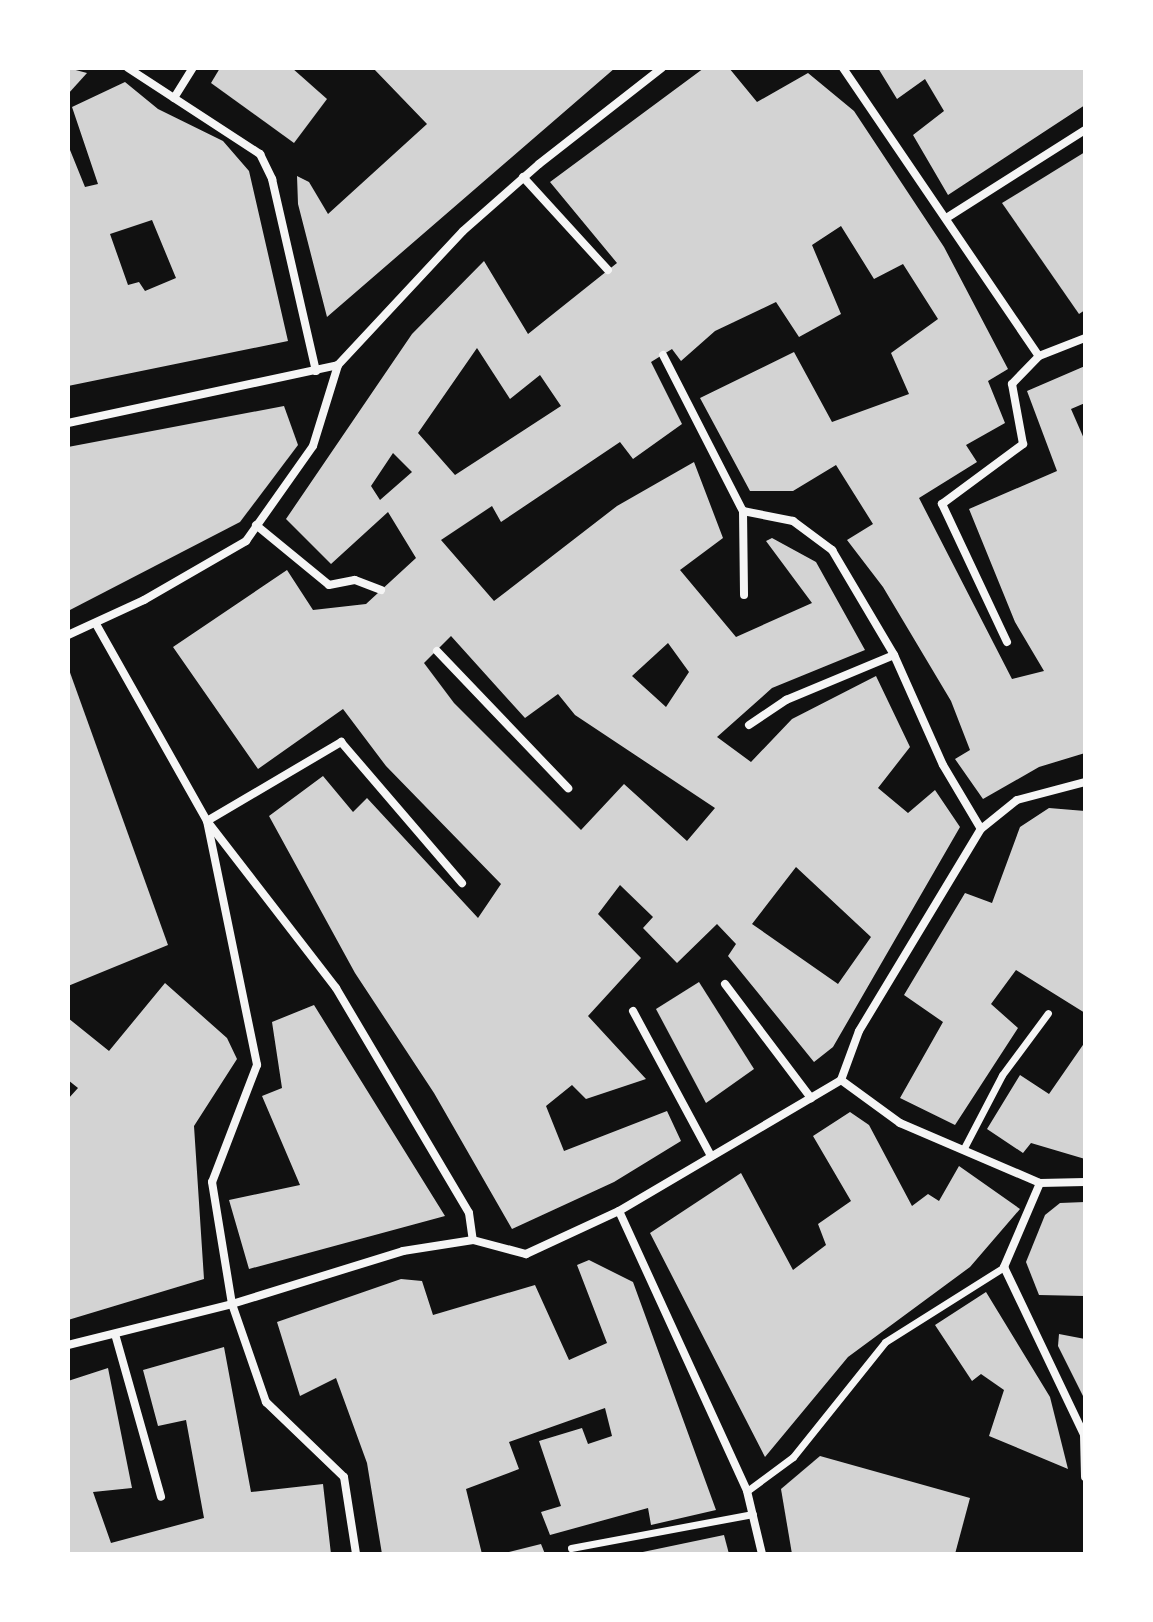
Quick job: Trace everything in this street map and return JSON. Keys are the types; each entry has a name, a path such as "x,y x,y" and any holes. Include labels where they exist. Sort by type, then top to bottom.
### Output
{"street":[{"path":"128,68 260,154 272,179 316,371"},
{"path":"174,98 193,68"},
{"path":"68,635 96,624 246,541 313,446 338,365 463,231 523,177 662,68"},
{"path":"843,68 948,217 1039,356"},
{"path":"948,217 1085,130"},
{"path":"523,177 608,270"},
{"path":"1007,642 942,504 1023,444 1012,384 1039,356 1085,338"},
{"path":"663,355 743,511 744,595"},
{"path":"68,423 338,365"},
{"path":"743,511 793,521 832,550 894,655 943,765 981,829"},
{"path":"256,525 329,585 355,580 381,590"},
{"path":"96,624 207,821 336,988 469,1213 473,1240"},
{"path":"437,651 568,788"},
{"path":"749,725 786,700 894,655"},
{"path":"207,821 341,742 462,883"},
{"path":"68,1345 232,1304 403,1251 473,1240 526,1254 619,1211 841,1080 859,1031 981,829 1017,800 1085,782"},
{"path":"207,821 257,1065 212,1182 232,1304 266,1402 344,1477 356,1554"},
{"path":"725,984 811,1098"},
{"path":"633,1011 711,1156"},
{"path":"964,1148 1002,1075 1048,1013"},
{"path":"841,1080 900,1123 1040,1183 1085,1182"},
{"path":"747,1491 793,1457 885,1342 1004,1267 1040,1183"},
{"path":"619,1211 747,1491 762,1554"},
{"path":"1004,1267 1084,1435 1085,1477"},
{"path":"115,1334 161,1497"},
{"path":"571,1548 753,1514"}],"building":[{"path":"68,68 87,73 68,94"},
{"path":"220,68 292,68 327,99 294,143 211,83"},
{"path":"373,68 615,68 327,317 298,204 297,176 309,182 328,214 427,124"},
{"path":"704,68 729,68 757,102 808,73 854,111 944,247 1008,369 988,381 1005,423 966,445 977,462 919,498 1012,679 1044,671 1015,622 969,509 1057,471 1027,391 1085,366 1085,403 1071,409 1085,441 1085,753 1039,767 983,799 955,759 970,750 951,701 883,587 847,540 873,524 836,465 793,491 750,491 700,398 794,352 832,422 909,394 891,353 938,319 903,264 874,279 841,226 812,245 841,314 799,337 776,302 715,331 681,361 672,349 651,362 682,424 633,459 620,442 501,522 492,506 441,540 494,601 617,506 694,462 723,538 680,570 736,637 812,603 766,541 772,538 816,562 865,650 772,688 717,737 751,762 792,719 876,676 910,747 878,788 908,813 935,790 960,827 833,1047 814,1062 728,956 736,944 717,924 677,963 643,928 653,917 620,885 598,914 641,958 588,1016 646,1079 586,1099 572,1085 546,1106 564,1151 667,1111 681,1141 614,1182 512,1229 434,1093 355,973 269,816 323,776 353,812 367,798 478,918 501,884 386,766 343,709 258,769 173,647 287,570 313,610 366,604 416,558 388,512 331,564 286,519 412,334 484,261 528,334 617,263 550,182","holes":["477,348 510,399 540,375 561,406 455,475 418,433","393,453 412,472 380,500 371,486","451,636 525,718 558,694 575,715 715,808 687,841 624,784 581,830 454,703 424,663","668,643 689,672 666,707 632,676","796,867 871,937 838,984 752,924"]},
{"path":"878,68 1085,68 1085,105 948,195 913,135 944,111 925,79 897,99"},
{"path":"125,82 158,109 223,141 249,171 288,341 68,386 68,145 85,187 98,184 72,107","holes":["152,220 176,278 145,291 139,282 128,285 110,234"]},
{"path":"1085,152 1085,310 1079,314 1002,203"},
{"path":"284,406 298,445 240,522 68,611 68,447"},
{"path":"68,667 168,945 68,986"},
{"path":"1049,808 1085,811 1085,1013 1016,970 991,1004 1018,1028 955,1125 900,1098 943,1022 904,995 965,893 992,903 1020,827"},
{"path":"699,982 754,1069 706,1103 656,1009"},
{"path":"165,983 227,1038 237,1059 194,1126 204,1279 68,1320 68,1099 78,1088 68,1080 68,1018 109,1051"},
{"path":"314,1005 445,1216 249,1269 229,1200 300,1185 262,1096 282,1088 272,1022"},
{"path":"1085,1042 1085,1159 1031,1143 1023,1153 987,1129 1020,1075 1049,1094"},
{"path":"850,1112 869,1125 912,1206 928,1194 939,1201 959,1166 1020,1209 970,1267 848,1357 765,1457 650,1233 741,1173 793,1270 826,1245 818,1224 851,1201 813,1136"},
{"path":"1085,1202 1085,1296 1039,1295 1026,1262 1045,1215 1060,1203"},
{"path":"589,1260 633,1282 716,1510 651,1525 648,1508 550,1535 541,1512 561,1506 539,1441 582,1428 588,1444 612,1436 605,1408 509,1442 519,1469 466,1489 482,1554 382,1554 367,1463 336,1378 300,1396 277,1322 401,1279 422,1281 433,1315 535,1285 569,1360 607,1343 577,1265"},
{"path":"986,1292 1050,1397 1068,1469 989,1436 1004,1390 981,1374 972,1381 935,1325"},
{"path":"1059,1334 1085,1339 1085,1400 1058,1346"},
{"path":"224,1347 251,1492 323,1484 331,1554 68,1554 68,1381 108,1368 132,1488 93,1492 111,1543 204,1518 186,1420 158,1426 143,1370"},
{"path":"820,1456 970,1498 955,1554 792,1554 781,1489"},
{"path":"724,1535 729,1554 638,1554 638,1553"},
{"path":"541,1544 545,1554 505,1553"}]}
